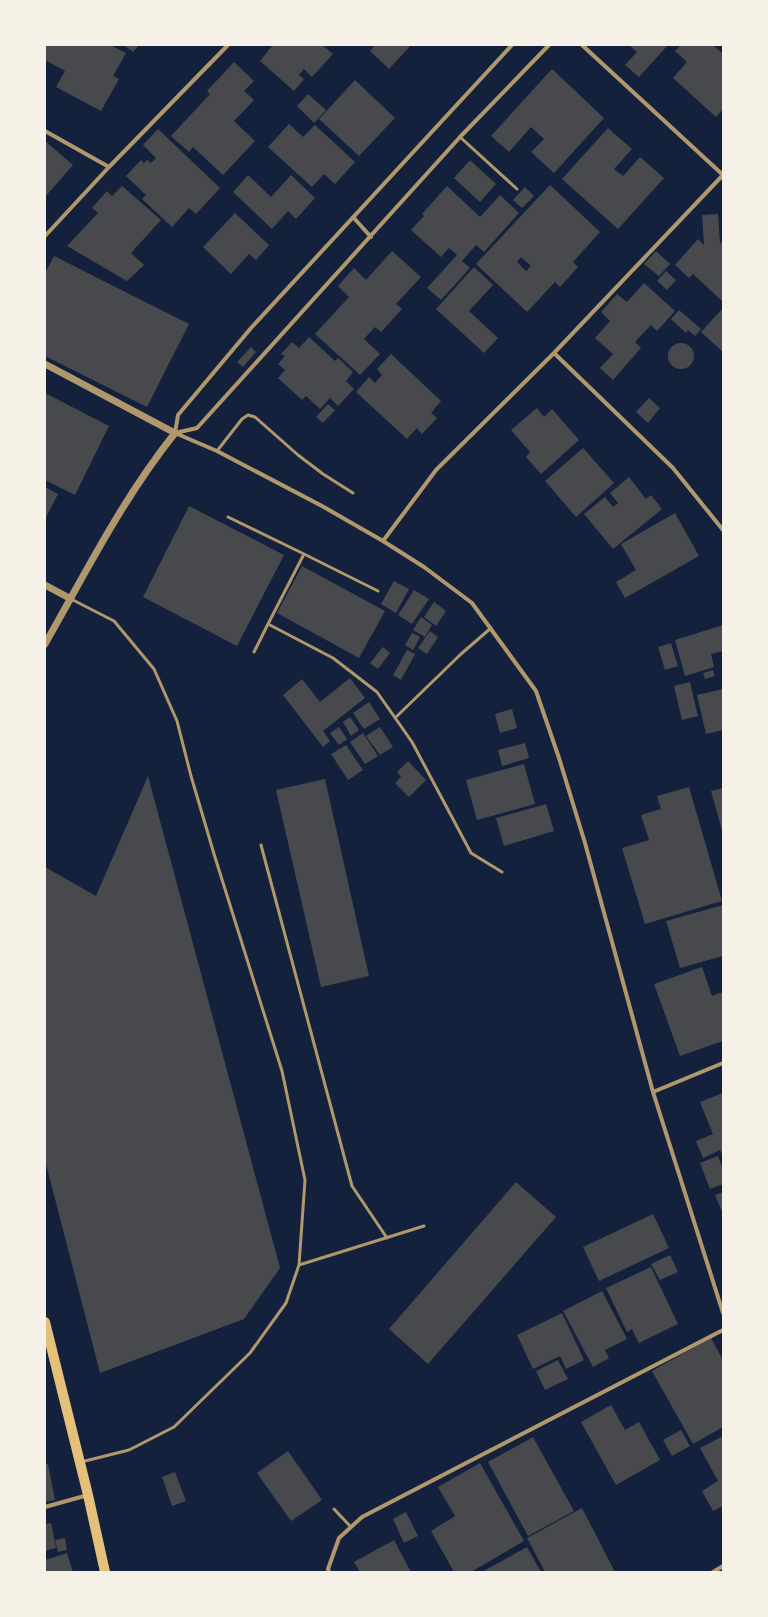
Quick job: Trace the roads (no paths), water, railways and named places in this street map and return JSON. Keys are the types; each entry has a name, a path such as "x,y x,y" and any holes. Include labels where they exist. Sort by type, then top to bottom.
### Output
{"main road":[{"path":"45,1322 88,1495 105,1572"}],"street":[{"path":"46,236 109,166 228,45"},
{"path":"45,644 89,564 135,488 175,433 178,415 251,328 512,45"},
{"path":"175,433 197,428 460,137 549,45"},
{"path":"383,541 436,470 554,354 723,175 582,45"},
{"path":"45,131 109,166"},
{"path":"353,217 371,237"},
{"path":"554,354 673,468 723,530"},
{"path":"45,364 175,433 217,451 322,506 383,541 424,567 472,603 491,628 536,691 560,758 585,842 653,1092 723,1313"},
{"path":"45,585 70,599"},
{"path":"653,1092 723,1064"},
{"path":"329,1572 328,1568 339,1538 362,1517 723,1330"},
{"path":"45,1507 88,1495"},
{"path":"713,1572 723,1566"}],"lane":[{"path":"460,137 517,189"},
{"path":"217,451 242,419 248,415 256,417 298,455 323,474 353,492"},
{"path":"228,517 378,591"},
{"path":"254,652 304,554"},
{"path":"70,599 114,621 154,669 177,721 191,776 212,847 282,1071 305,1180 299,1265 286,1303 250,1353 174,1427 129,1450 80,1462"},
{"path":"268,624 333,658 378,692 412,742 471,853 502,872"},
{"path":"395,718 461,654 491,628"},
{"path":"261,846 352,1186 386,1238"},
{"path":"299,1265 424,1226"},
{"path":"334,1509 351,1527"}]}
